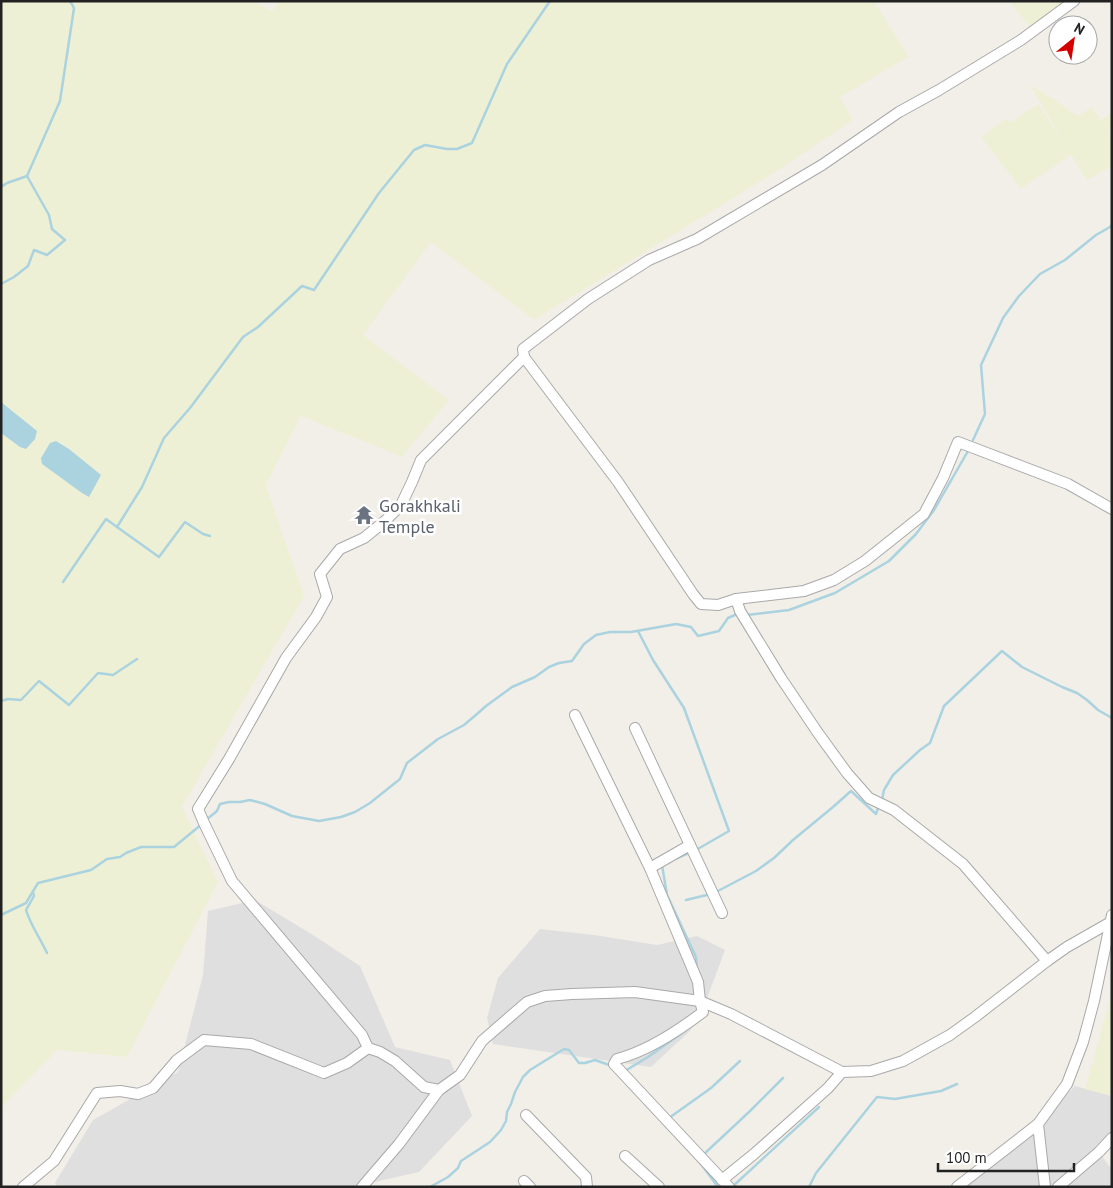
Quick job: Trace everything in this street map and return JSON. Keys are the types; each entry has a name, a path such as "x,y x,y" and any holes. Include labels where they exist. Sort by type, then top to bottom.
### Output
{"street":[{"path":"1074,1 1021,40 899,112 822,165 697,238 649,260 588,299 523,349 524,357 618,482 702,604 718,605 736,599 804,591 834,580 865,561 924,514 943,478 958,442 1068,484 1112,509"},
{"path":"439,1090 424,1088 395,1061 380,1052 368,1048 362,1035 232,881 198,808 286,658 316,617 327,598 320,574 340,549 364,538 385,521 400,505 421,460 524,357"},
{"path":"736,599 740,612 781,678 847,773 869,798 894,810 963,864 1047,961"},
{"path":"575,715 650,868 698,982 703,1012 653,1045 631,1056 618,1059 614,1064 725,1184 828,1088 842,1072"},
{"path":"635,728 722,913"},
{"path":"650,868 690,845"},
{"path":"362,1187 399,1144 439,1090 460,1075 482,1041 527,1002 545,996 635,992 700,1002 730,1014 842,1072 871,1071 903,1061 950,1035 1047,961 1111,919"},
{"path":"957,1187 1038,1124 1067,1084 1083,1042 1094,1001 1108,947 1111,919"},
{"path":"23,1187 54,1161 98,1093 120,1091 138,1094 153,1088 177,1060 204,1040 251,1044 324,1073 347,1063 368,1048"},
{"path":"526,1115 586,1177 587,1187"},
{"path":"1038,1124 1044,1187"},
{"path":"1058,1187 1099,1152 1112,1138"},
{"path":"625,1156 658,1187"}],"shaded area":[{"path":"255,900 360,966 395,1047 450,1060 472,1116 419,1172 370,1183 364,1187 57,1187 55,1183 93,1120 178,1072 203,975 208,911"},
{"path":"540,929 657,945 697,936 725,950 702,1012 690,1031 651,1067 493,1044 487,1018 498,978"},
{"path":"1075,1086 1112,1096 1112,1140 1099,1152 1112,1170 1112,1187 967,1187 1038,1124"}],"green space":[{"path":"1,1 254,1 272,11 279,1 874,1 909,57 840,97 853,120 774,173 534,320 431,242 363,335 449,400 402,457 301,416 266,485 304,596 182,807 218,882 127,1057 57,1050 1,1108"},
{"path":"1009,1 1068,1 1029,26"},
{"path":"1030,85 1078,116 1092,107 1101,120 1112,113 1112,136 1106,128 1112,139 1112,166 1087,180 1071,155 1021,189 981,137 1005,119 1011,122 1038,104 1065,144"},
{"path":"1112,992 1112,1096 1085,1089"}],"water":[{"path":"1,402 37,431 35,439 26,449 20,447 1,433"},
{"path":"56,441 101,475 89,497 42,464 41,458 50,443"}],"waterway":[{"path":"1,284 28,266 34,250 47,255 65,240 52,229 49,215 27,176 60,101 74,8 70,1"},
{"path":"63,582 106,519 117,527 142,487 164,438 190,408 243,337 258,327 302,286 314,290 379,193 414,150 425,145 457,149 472,143 507,64 550,1"},
{"path":"1,187 27,176"},
{"path":"973,440 985,414 981,365 1003,318 1019,296 1040,274 1065,260 1096,235 1112,225"},
{"path":"747,615 789,610 835,593 889,561 916,534 934,510 968,451"},
{"path":"117,527 159,557 185,522 203,534 210,536"},
{"path":"206,820 217,811 220,804 250,800 265,804 292,816 319,821 355,812 370,803 400,779 407,763 438,739 464,725 512,687 535,677 549,667 572,661 584,644 596,635 610,632 631,632 676,624 691,627 698,636 719,631 728,618 735,615"},
{"path":"638,631 653,660 684,708 729,831 696,850"},
{"path":"882,800 884,790 893,775 930,743 944,706 1002,651 1022,667 1077,693 1098,710 1112,718"},
{"path":"1,701 8,699 21,700 39,681 69,705 98,673 113,675 137,659"},
{"path":"716,892 756,871 774,858 851,791 876,814 878,808"},
{"path":"1,915 26,903 38,883 91,870 107,859 120,857 141,847 174,847 202,824"},
{"path":"675,859 691,852"},
{"path":"663,865 667,895 696,957 697,969"},
{"path":"33,892 34,896 26,910 47,953"},
{"path":"686,900 711,894"},
{"path":"625,1071 685,1031"},
{"path":"430,1187 448,1177 458,1168 461,1161 490,1142 501,1130 506,1121 507,1112 515,1092 523,1077 530,1070 564,1049 569,1050 579,1063 595,1060 612,1066"},
{"path":"669,1118 711,1088 740,1061"},
{"path":"703,1155 783,1078"},
{"path":"809,1187 816,1173 877,1097 895,1099 941,1091 957,1084"},
{"path":"732,1187 819,1107"},
{"path":"701,1164 718,1187"}],"place":[{"name":"Gorakhkali Temple","path":"364,515"}]}
